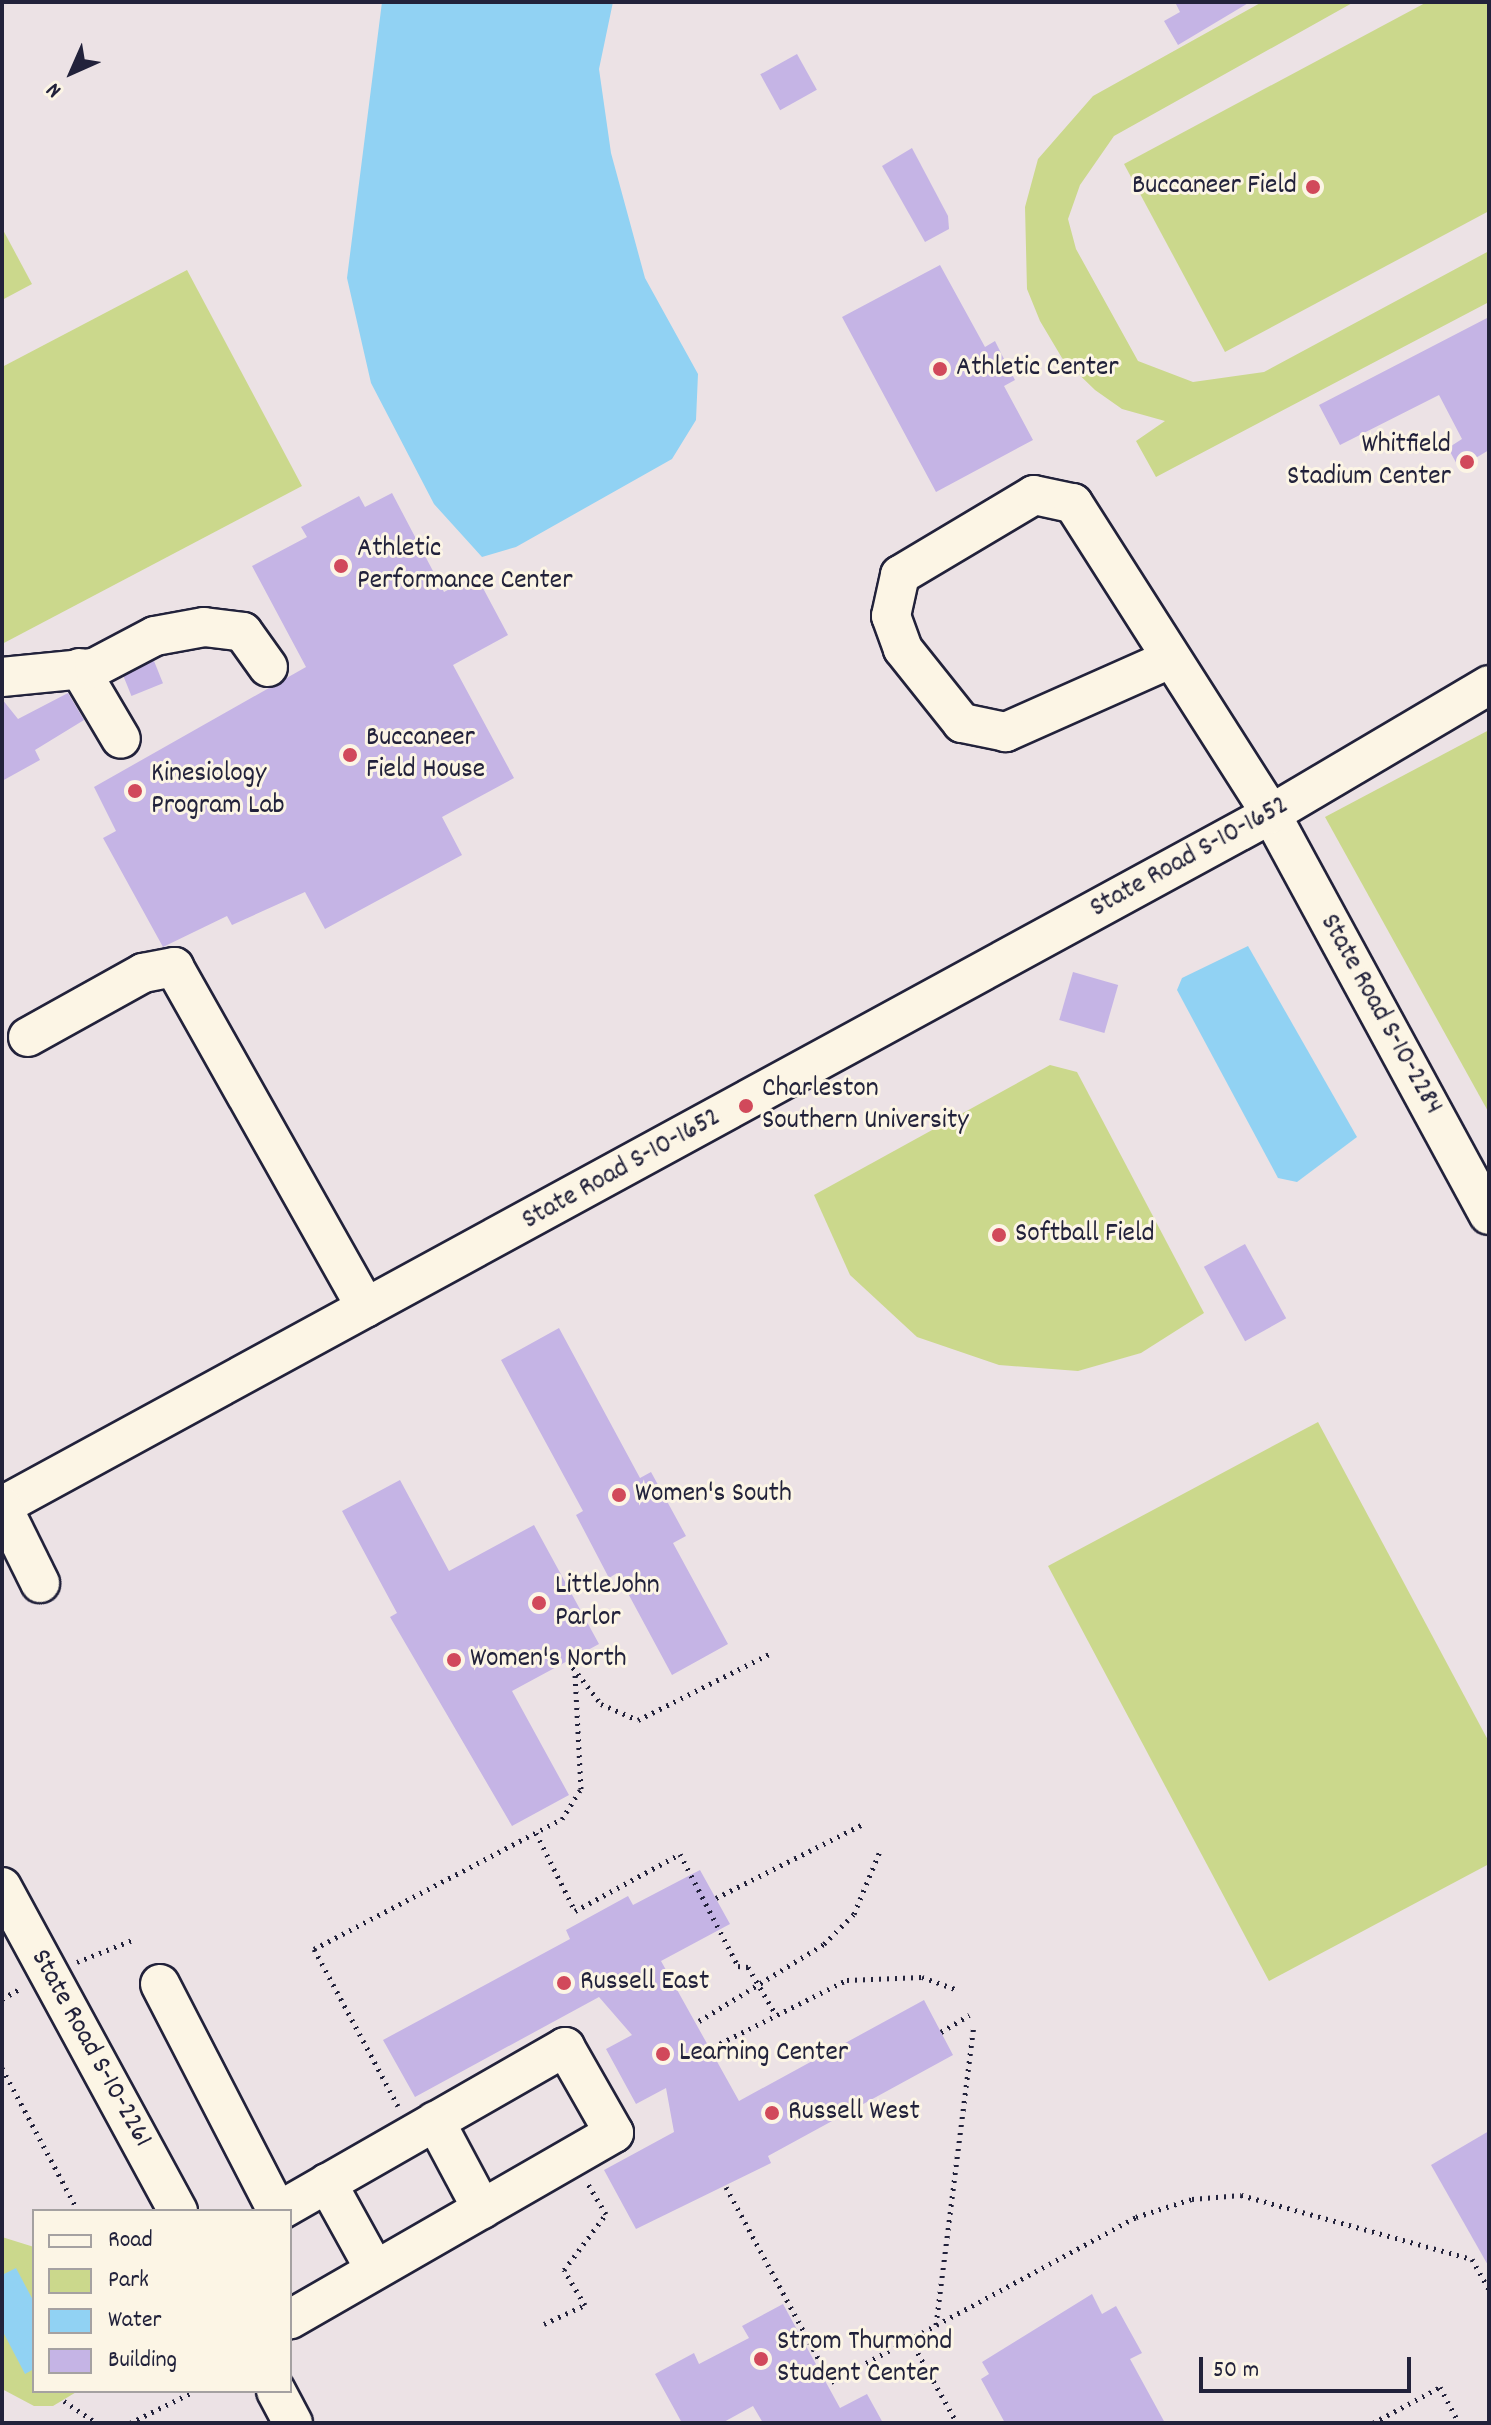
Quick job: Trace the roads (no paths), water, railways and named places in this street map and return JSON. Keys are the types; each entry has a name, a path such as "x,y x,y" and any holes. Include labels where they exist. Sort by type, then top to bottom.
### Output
{"street":[{"path":"1034,495 1073,503 1170,659 1006,732 962,723 903,649 891,616 900,575 1034,495"},
{"path":"2,677 94,668 155,636 204,627 243,632 268,667"},
{"name":"State Road S-10-2284","path":"1170,659 1271,814 1489,1215"},
{"path":"79,668 121,739"},
{"name":"State Road S-10-1652","path":"2,1506 1271,814 1489,685"},
{"path":"28,1037 143,973 174,967 366,1308"},
{"path":"2,1506 40,1583"},
{"name":"State Road S-10-2261","path":"2,1887 177,2209"},
{"path":"160,1984 277,2209"},
{"path":"282,2209 565,2047 614,2133 292,2318"},
{"path":"424,2128 482,2209"},
{"path":"327,2183 375,2270"},
{"path":"277,2393 293,2423"}],"water":[{"path":"382,2 613,2 599,69 611,153 645,278 698,374 696,420 672,459 516,547 482,557 434,504 371,383 347,278"},
{"path":"1248,946 1357,1137 1297,1182 1278,1178 1177,990 1182,978"},
{"path":"16,2268 32,2298 32,2370 25,2374 2,2330 2,2275"}],"place":[{"name":"Buccaneer Field","path":"1313,187"},
{"name":"Athletic Center","path":"940,369"},
{"name":"Whitfield Stadium Center","path":"1467,462"},
{"name":"Athletic Performance Center","path":"341,566"},
{"name":"Buccaneer Field House","path":"350,755"},
{"name":"Kinesiology Program Lab","path":"135,791"},
{"name":"Charleston Southern University","path":"746,1106"},
{"name":"Softball Field","path":"999,1235"},
{"name":"Women's South","path":"619,1495"},
{"name":"LittleJohn Parlor","path":"539,1603"},
{"name":"Women's North","path":"454,1660"},
{"name":"Russell East","path":"564,1983"},
{"name":"Learning Center","path":"663,2054"},
{"name":"Russell West","path":"772,2113"},
{"name":"Strom Thurmond Student Center","path":"761,2359"}]}
